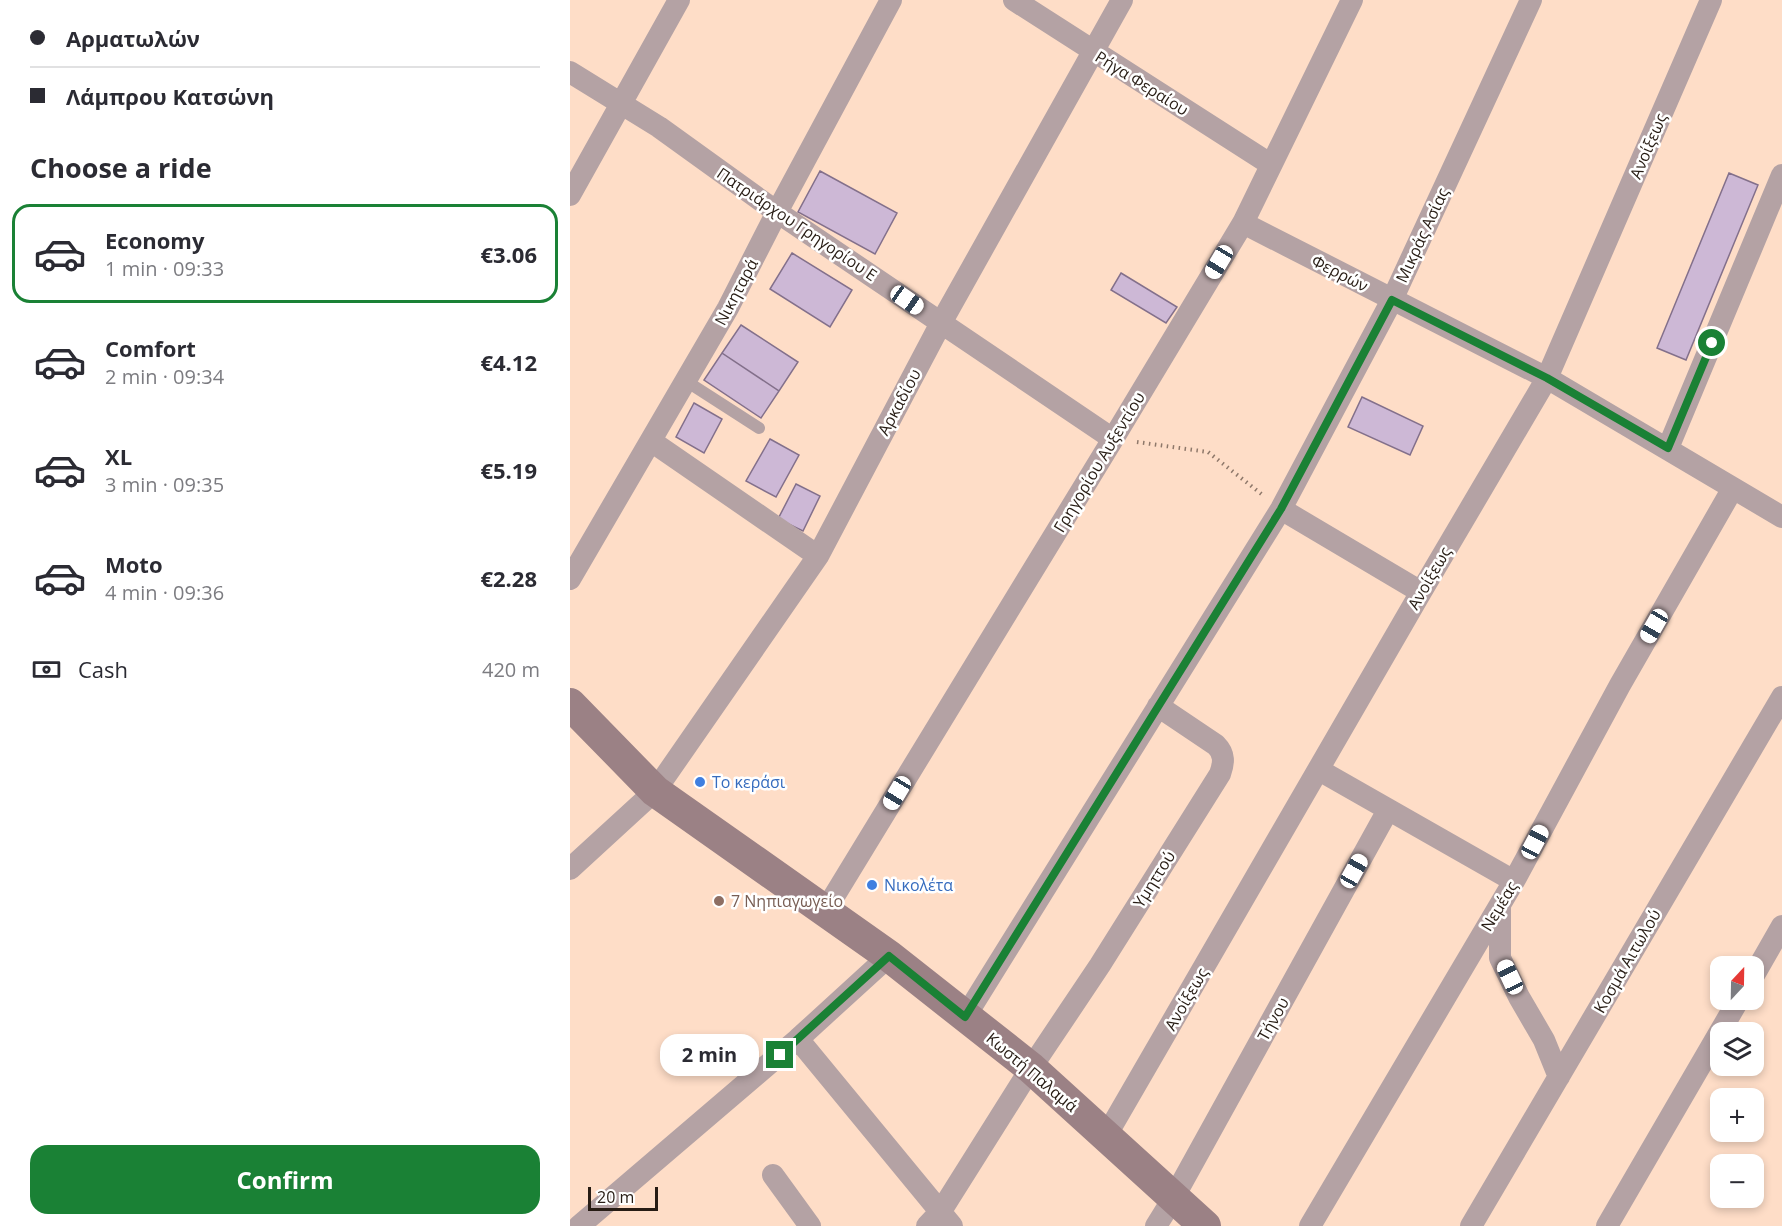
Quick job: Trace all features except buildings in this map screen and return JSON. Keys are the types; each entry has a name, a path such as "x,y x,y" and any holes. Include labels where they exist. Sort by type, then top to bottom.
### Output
{"street":[{"path":"570,195 679,0"},
{"name":"Νικηταρά","path":"570,579 728,308 891,0"},
{"name":"Ρήγα Φεραίου","path":"1014,0 1270,164"},
{"name":"Αρκαδίου","path":"570,869 655,791 818,556 940,323 1122,0"},
{"name":"Γρηγορίου Αυξεντίου","path":"825,911 1243,223 1352,0"},
{"name":"Μικράς Ασίας","path":"965,1017 1281,509 1392,300 1530,0"},
{"name":"Ανοίξεως","path":"1106,1136 1547,378 1711,0"},
{"name":"Πατριάρχου Γρηγορίου Ε","path":"570,72 622,103 777,212 1113,439"},
{"path":"1668,448 1782,175"},
{"name":"Φερρών","path":"1243,223 1547,378 1782,517"},
{"path":"651,441 818,556"},
{"name":"Νεμέας","path":"1310,1226 1514,881 1620,685 1733,488"},
{"path":"1281,509 1421,592"},
{"name":"Κοσμά Αιτωλού","path":"1471,1226 1782,697"},
{"name":"Κωστή Παλαμά","path":"570,704 655,791 889,956 1031,1068 1205,1226"},
{"name":"Υμηττού","path":"1031,1068 1100,965 1220,774 1223,764 1222,751 1158,706"},
{"path":"1319,770 1514,881"},
{"name":"Τήνου","path":"1156,1226 1388,810"},
{"path":"1500,904 1500,958 1544,1040 1559,1077"},
{"path":"1764,958 1782,926"},
{"path":"579,1226 798,1039 889,956"},
{"path":"1607,1226 1733,1010"},
{"path":"798,1039 940,1221 1031,1068"},
{"path":"772,1175 810,1226"}],"lane":[{"path":"686,381 759,428"}],"path":[{"path":"1113,439 1208,452 1281,509"}],"place":[{"name":"Το κεράσι","path":"700,782"},
{"name":"Νικολέτα","path":"872,885"},
{"name":"7 Νηπιαγωγείο","path":"719,901"}],"route":[{"path":"780,1055 889,956 965,1017 1281,509 1392,300 1547,378 1668,448 1712,343"}]}
